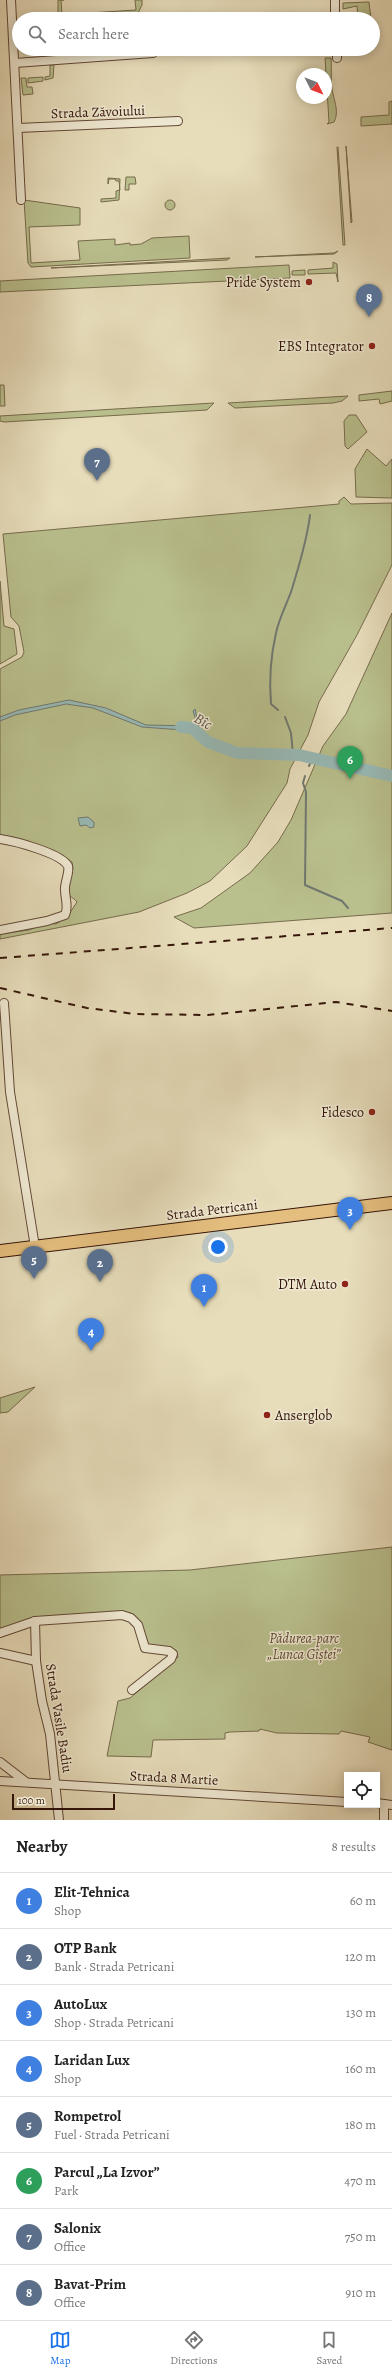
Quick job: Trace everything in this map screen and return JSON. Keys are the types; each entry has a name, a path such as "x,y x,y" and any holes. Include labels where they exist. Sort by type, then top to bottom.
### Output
{"main road":[{"name":"Strada Petricani","path":"0,1252 392,1203"}],"street":[{"path":"11,0 12,16"},
{"path":"334,0 335,12"},
{"path":"15,56 21,200"},
{"path":"15,63 112,56"},
{"name":"Strada Zăvoiului","path":"18,128 178,122"},
{"path":"0,839 20,842 37,848 66,864 68,870 65,881 67,910 65,915 47,921 0,930"},
{"path":"4,1003 10,1092 35,1247"},
{"path":"0,1633 35,1621 109,1614 122,1615 131,1618 141,1632 145,1648 169,1651 173,1654 171,1659 132,1690"},
{"name":"Strada Vasile Badiu","path":"35,1621 36,1661 42,1701 50,1734 57,1784 59,1820"},
{"path":"0,1653 36,1661"},
{"path":"0,1762 28,1783"},
{"name":"Strada 8 Martie","path":"0,1781 344,1802"},
{"path":"384,1804 384,1820"}],"green space":[{"path":"58,0 61,0 62,12 58,12"},
{"path":"135,0 142,0 142,5 138,12 104,12 136,10"},
{"path":"369,2 370,12 357,12 357,6 343,9 343,3"},
{"path":"325,58 331,58 331,68 326,68"},
{"path":"50,65 54,65 53,78 45,80 45,77 50,76"},
{"path":"43,77 43,81 28,83 28,78"},
{"path":"21,78 26,78 27,87 32,87 33,94 23,95"},
{"path":"332,90 336,104 336,112 334,122 327,124 329,122 328,104 332,104"},
{"path":"392,101 392,124 361,126 361,117 389,115 389,102"},
{"path":"346,146 352,222 351,223"},
{"path":"338,147 345,245 343,245"},
{"path":"126,177 135,177 136,184 129,184 129,190 125,190"},
{"path":"108,178 120,179 120,187 119,181 116,181 115,179 109,179 108,184"},
{"path":"119,190 119,200 101,202 101,199 116,198 116,191"},
{"path":"24,200 80,208 80,225 29,227 31,263 80,260 78,241 115,239 115,245 130,243 130,245 141,244 152,238 189,236 190,258 31,267 28,263"},
{"path":"168,200 172,200 175,205 172,210 168,210 165,207 165,203"},
{"path":"338,251 334,254 255,257 334,253"},
{"path":"230,258 227,260 51,268"},
{"path":"333,262 337,264 338,282 336,273 308,274 308,270 333,268"},
{"path":"289,265 290,278 0,292 0,281"},
{"path":"305,270 305,275 292,275 292,271"},
{"path":"0,385 4,385 5,406 0,406"},
{"path":"392,391 392,401 380,404 379,399 359,401 359,395"},
{"path":"348,396 342,401 333,403 235,408 228,403"},
{"path":"214,403 207,410 4,422 0,421 0,416"},
{"path":"349,415 356,415 367,432 348,449 345,446 344,421"},
{"path":"367,449 386,466 392,459 392,498 356,497 355,469"},
{"path":"344,497 351,504 392,503 392,565 357,635 319,702 308,735 290,769 287,783 247,846 210,881 187,893 139,912 0,939 0,934 29,930 46,923 56,924 67,917 77,902 69,895 67,890 70,874 73,869 72,862 29,842 11,837 0,837 0,669 22,657 24,652 19,626 11,617 3,534 339,504 339,501"},
{"path":"0,581 4,626 14,629 17,654 0,664"},
{"path":"392,613 392,913 194,928 174,917 201,908 250,873 278,842 291,820 323,746 346,714"},
{"path":"35,1387 8,1412 0,1413 0,1398"},
{"name":"Pădurea-parc „Lunca Gîștei”","path":"392,1547 392,1750 368,1742 370,1737 341,1731 339,1734 277,1733 260,1729 259,1731 225,1733 225,1739 153,1740 151,1757 107,1756 118,1701 130,1698 178,1657 176,1650 149,1648 138,1621 131,1613 38,1620 0,1629 0,1575 190,1570"}],"water":[{"path":"69,700 106,708 146,725 194,726 197,723 193,711 195,709 197,718 201,721 196,731 142,727 93,708 66,704 15,715 0,721 0,717 19,710"},
{"path":"88,817 94,822 94,827 90,828 86,825 80,826 78,818"}],"waterway":[{"path":"278,710 271,704 270,695 273,650 277,627 292,589 302,553 310,515"},
{"path":"285,717 291,733 293,754"},
{"name":"Bîc","path":"181,727 192,728 208,742 237,753 299,755 392,776"},
{"name":"Bîc","path":"309,766 313,757"},
{"path":"305,776 303,783 306,792 305,885 342,901 348,908"}],"railway":[{"path":"0,958 392,928"},
{"path":"0,988 87,1008 135,1014 208,1015 336,1002 392,1011"}],"place":[{"name":"Pride System","path":"309,282"},
{"name":"Bavat-Prim","path":"369,317"},
{"name":"EBS Integrator","path":"372,346"},
{"name":"Salonix","path":"97,481"},
{"name":"Parcul „La Izvor”","path":"350,779"},
{"name":"Fidesco","path":"372,1112"},
{"name":"AutoLux","path":"350,1230"},
{"name":"Rompetrol","path":"34,1279"},
{"name":"OTP Bank","path":"100,1282"},
{"name":"DTM Auto","path":"345,1284"},
{"name":"Elit-Tehnica","path":"204,1307"},
{"name":"Laridan Lux","path":"91,1351"},
{"name":"Anserglob","path":"267,1415"}]}
